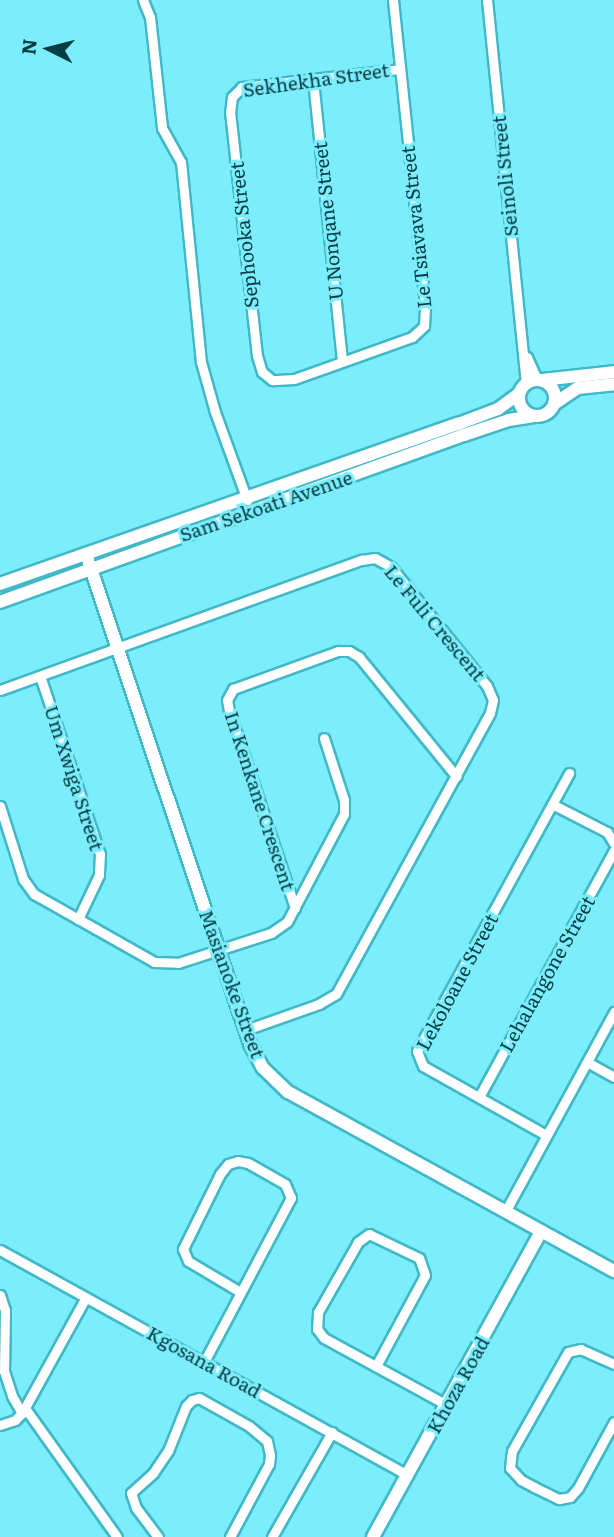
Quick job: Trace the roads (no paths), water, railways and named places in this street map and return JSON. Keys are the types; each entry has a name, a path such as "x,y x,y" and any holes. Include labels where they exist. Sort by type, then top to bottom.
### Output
{"street":[{"path":"143,0 150,17 162,128 180,162 201,362 211,400 247,500"},
{"name":"Le Tsiavava Street","path":"266,377 286,381 412,337 421,330 425,321 393,0"},
{"name":"Seinoli Street","path":"487,0 525,352 531,384"},
{"name":"Sekhekha Street","path":"234,92 242,88 398,69"},
{"name":"U Nonqane Street","path":"313,80 342,361"},
{"name":"Sephooka Street","path":"234,92 230,113 255,342 258,365 266,377"},
{"name":"Sam Sekoati Avenue","path":"0,584 247,500 498,409 531,384 614,372"},
{"path":"533,416 524,410 531,384 553,390 554,404 578,388 614,384"},
{"name":"Sam Sekoati Avenue","path":"0,602 464,435 509,420 548,412 554,404"},
{"name":"Masianoke Street","path":"86,554 245,1030 258,1061 282,1088 614,1271"},
{"name":"Le Fuli Crescent","path":"0,690 362,560 380,559 408,588 492,696 489,713 336,994 319,1004 245,1030"},
{"name":"In Kenkane Crescent","path":"295,908 227,705 228,695 233,689 338,651 349,651 359,657 456,775"},
{"name":"Um Xwiga Street","path":"40,676 100,854 99,875 78,919"},
{"path":"0,806 30,890 78,919 164,964 178,963 280,929 295,908 344,814 344,800 324,738"},
{"name":"Lekoloane Street","path":"546,1135 423,1066 417,1051 569,773"},
{"path":"552,804 607,832 614,843"},
{"name":"Lehalangone Street","path":"480,1097 614,850"},
{"path":"505,1212 614,1012"},
{"path":"587,1062 614,1077"},
{"path":"204,1362 291,1198 285,1184 248,1163 238,1161 228,1164 220,1174 183,1249 188,1261 240,1292"},
{"name":"Khoza Road","path":"373,1537 541,1232"},
{"path":"376,1366 425,1275 419,1258 369,1234 361,1238 354,1248 318,1312 316,1322 324,1338 447,1405"},
{"name":"Kgosana Road","path":"0,1250 408,1475"},
{"path":"0,1295 5,1310 4,1371 12,1396 117,1537"},
{"path":"0,1425 15,1420 24,1410 86,1297"},
{"path":"612,1426 578,1488 569,1497 559,1499 544,1492 521,1480 510,1468 510,1455 568,1353 581,1349 614,1364"},
{"path":"158,1537 136,1508 131,1493 153,1473 168,1451 186,1406 192,1399 199,1398 250,1426 267,1441 270,1464 230,1537"},
{"path":"272,1537 332,1432"}]}
